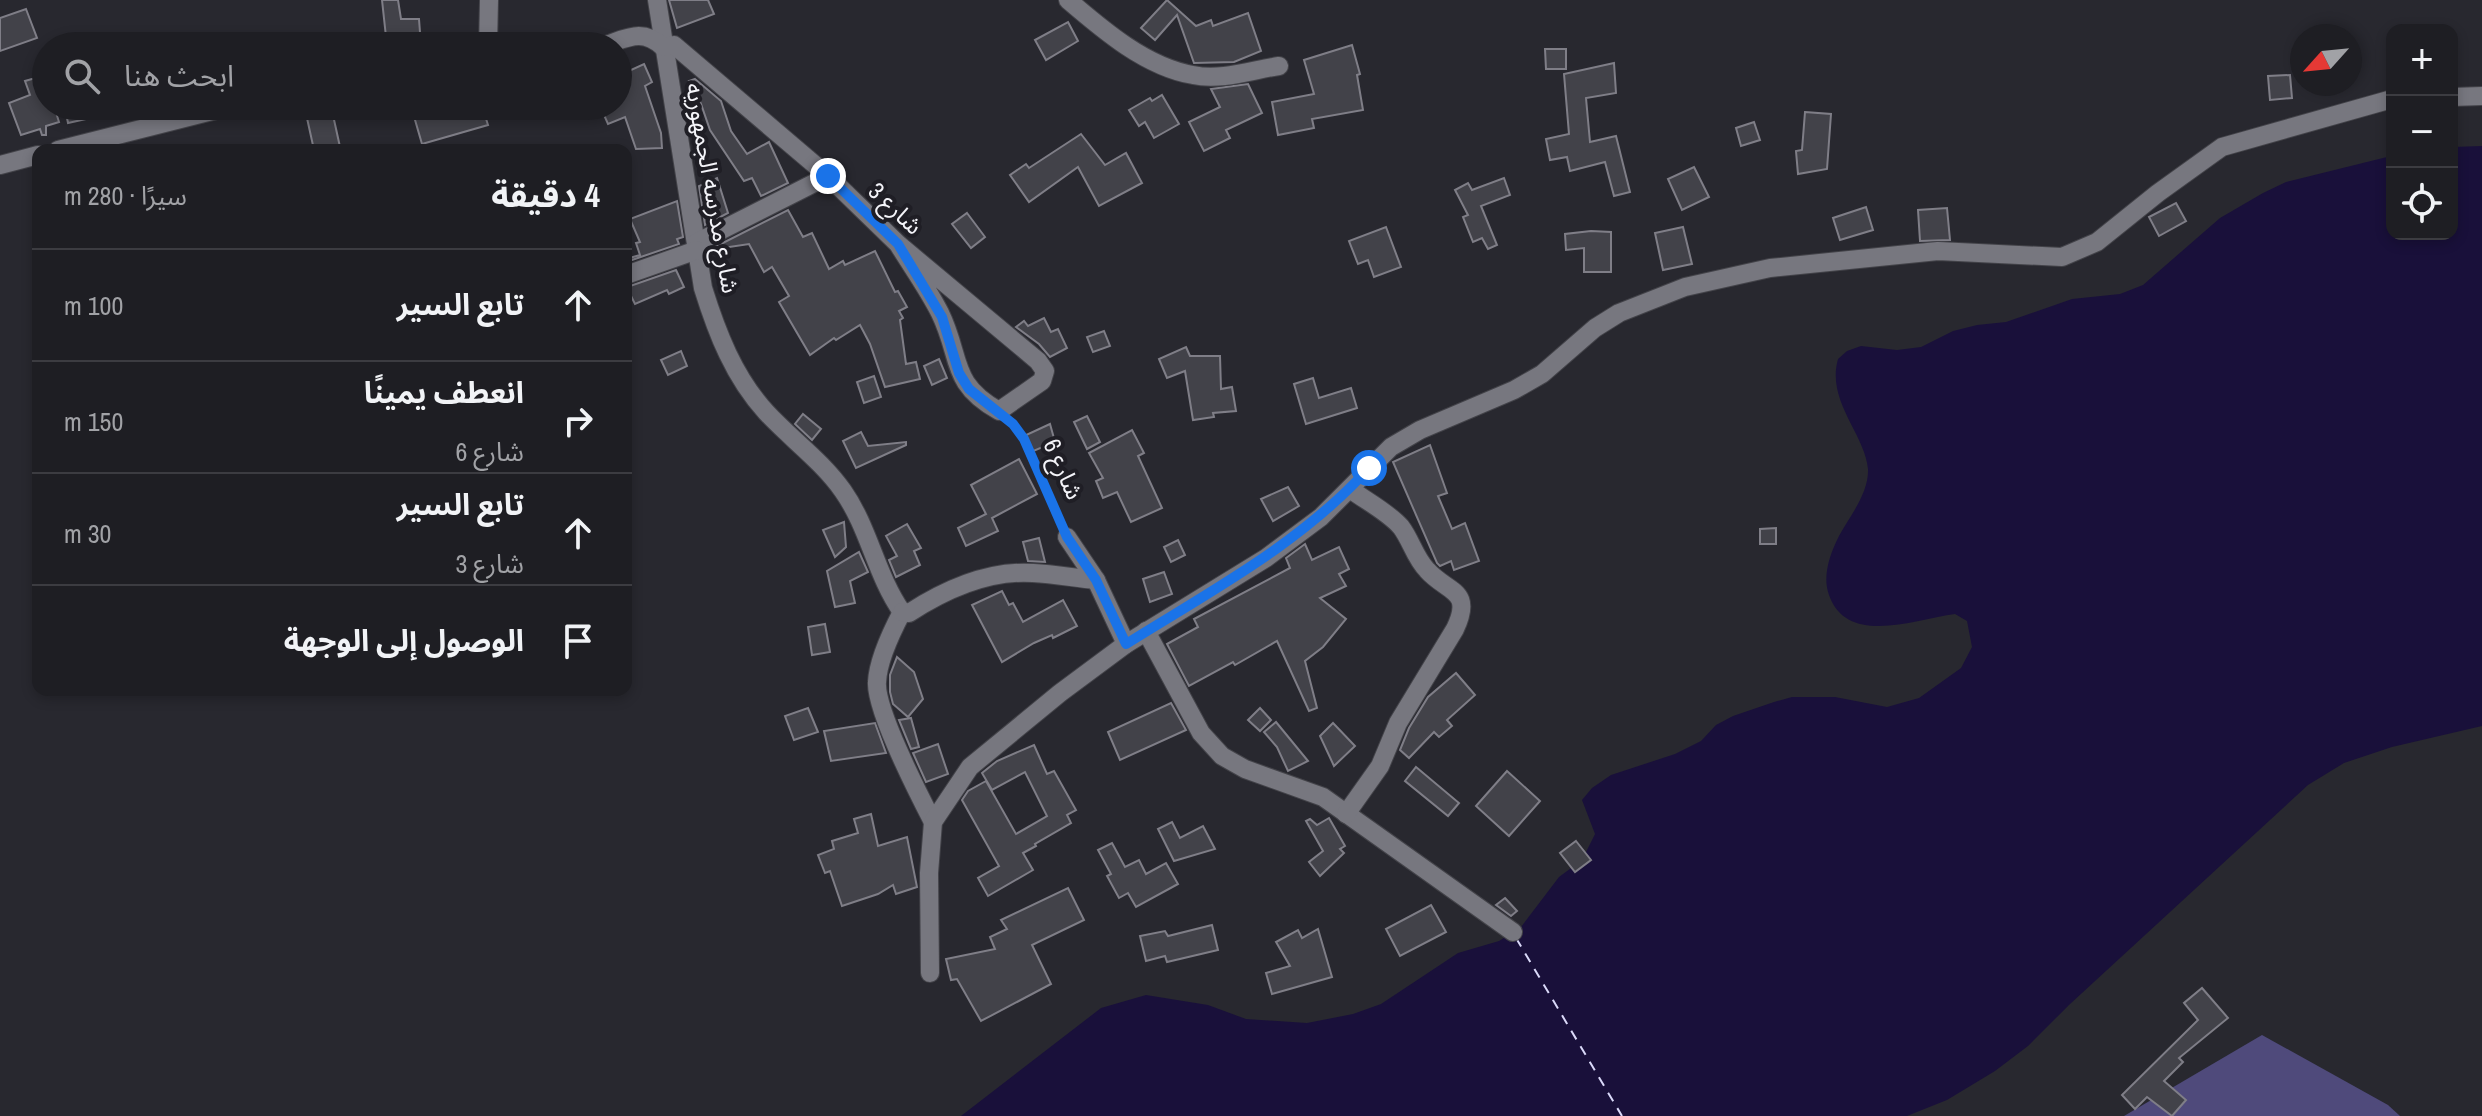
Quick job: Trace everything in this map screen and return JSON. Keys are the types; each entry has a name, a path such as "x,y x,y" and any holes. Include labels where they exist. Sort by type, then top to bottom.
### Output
{"street":[{"path":"488,32 489,0"},
{"name":"شارع مدرسه الجمهوريه","path":"657,0 703,288 716,332 737,373 765,410 821,464 842,489 859,516 877,563 902,612"},
{"path":"1068,0 1098,26 1158,64 1194,76 1218,76 1279,66"},
{"path":"632,37 652,36 663,47"},
{"name":"شارع 3","path":"663,47 674,45 828,176 898,244 1043,366 1045,377 1042,381 999,411"},
{"path":"2458,97 2482,96"},
{"path":"930,973 929,873 933,822 970,767 1126,644 1266,558 1321,517 1391,447 1420,430 1514,390 1542,374 1595,328 1619,313 1685,287 1770,268 1938,251 2062,257 2097,242 2222,147 2386,101"},
{"path":"82,144 177,120"},
{"path":"0,165 32,157"},
{"path":"632,273 696,246 828,176"},
{"path":"898,244 942,317 959,373 969,389 999,411"},
{"path":"1346,814 1380,766 1398,723 1455,629 1462,602 1454,590 1427,571 1400,526 1350,489"},
{"name":"شارع 6","path":"1067,537 1096,580 1126,644"},
{"path":"933,822 892,732 877,684 889,638 902,612 909,613 960,585 992,576 1031,572 1096,580"},
{"path":"1146,631 1211,747 1231,763 1323,797 1513,932"}],"path":[{"name":"شارع 6","path":"999,411 1024,439 1067,537"}],"shaded area":[{"path":"2482,146 2482,726 2392,747 2344,763 2308,785 2028,1046 1995,1071 1947,1100 1907,1116 961,1116 1101,1008 1146,995 1208,1005 1246,1019 1307,1023 1353,1014 1381,1004 1458,953 1499,941 1521,927 1559,877 1582,860 1595,834 1582,800 1592,788 1611,775 1675,754 1701,741 1716,725 1733,716 1792,697 1835,697 1887,707 1919,698 1961,668 1972,647 1967,621 1955,614 1903,624 1866,625 1851,621 1838,611 1829,595 1826,580 1830,558 1862,495 1868,469 1837,389 1838,359 1847,351 1861,346 1897,350 1921,347 1953,331 2006,322 2072,299 2120,294 2143,285 2220,218 2263,193 2286,182 2386,157 2386,240 2458,240 2458,147"},
{"path":"2262,1035 2388,1105 2400,1116 2124,1116"}],"building":[{"path":"382,0 398,0 401,19 419,19 420,32 385,32"},
{"path":"669,0 708,0 714,14 677,28"},
{"path":"1167,0 1196,26 1211,20 1213,26 1248,13 1261,51 1234,62 1194,63 1177,15 1155,40 1141,28"},
{"path":"26,9 35,32 32,32 32,40 0,51 0,18"},
{"path":"1068,22 1078,41 1046,60 1035,40"},
{"path":"1352,45 1360,74 1357,75 1363,110 1312,119 1314,128 1278,135 1272,102 1314,94 1304,60"},
{"path":"1545,49 1566,49 1566,69 1546,69"},
{"path":"1614,63 1616,93 1586,98 1590,142 1616,136 1630,192 1614,196 1605,162 1570,171 1567,157 1550,160 1546,139 1569,134 1564,74"},
{"path":"644,64 652,82 645,86 661,133 662,148 636,149 626,120 632,120 632,70"},
{"path":"2290,75 2292,98 2270,100 2268,76"},
{"path":"32,79 32,120 58,120 46,126 46,135 42,135 40,129 21,135 9,103 30,95 25,81"},
{"path":"695,79 721,101 731,131 747,154 769,142 788,183 761,196 752,178 744,181 710,130 689,81"},
{"path":"1248,84 1262,113 1226,130 1230,138 1204,151 1189,122 1220,107 1211,89"},
{"path":"1162,95 1179,124 1154,138 1145,122 1139,126 1129,110"},
{"path":"1805,112 1831,114 1827,169 1798,174 1796,151 1802,150"},
{"path":"307,120 334,120 339,144 313,144"},
{"path":"415,120 486,120 488,125 422,144"},
{"path":"1754,122 1760,140 1741,146 1736,128"},
{"path":"1081,134 1105,165 1126,153 1142,183 1099,206 1078,167 1029,202 1010,175 1026,164 1029,168"},
{"path":"1694,167 1709,197 1682,210 1668,179"},
{"path":"717,178 728,213 705,225 699,186"},
{"path":"1504,178 1510,195 1481,206 1497,245 1488,249 1482,238 1473,242 1463,217 1468,215 1455,190 1468,183 1472,190"},
{"path":"677,201 683,237 677,239 679,244 632,260 640,255 636,243 640,242 632,218"},
{"path":"2176,203 2186,221 2159,236 2149,217"},
{"path":"1866,207 1873,230 1840,240 1833,218"},
{"path":"1947,208 1950,240 1920,241 1918,210"},
{"path":"788,210 803,237 812,233 829,269 875,251 895,292 898,291 907,307 899,311 903,318 900,320 906,364 916,362 920,379 885,387 860,325 810,355 779,302 789,296 772,267 764,272 749,244 709,250"},
{"path":"967,213 985,237 971,248 952,224"},
{"path":"1386,227 1401,267 1374,277 1368,260 1358,264 1349,241"},
{"path":"1683,227 1692,264 1663,270 1655,233"},
{"path":"1611,232 1611,272 1584,272 1584,248 1566,250 1565,234"},
{"path":"676,270 684,287 669,294 667,290 635,304 632,285"},
{"path":"1044,318 1051,332 1058,329 1067,348 1050,357 1039,344 1016,327 1024,321 1028,326"},
{"path":"1104,331 1110,346 1093,352 1087,337"},
{"path":"1186,347 1190,356 1220,356 1221,389 1232,387 1236,411 1213,413 1214,417 1193,420 1185,371 1167,378 1159,359"},
{"path":"681,351 687,366 668,375 661,360"},
{"path":"939,359 947,378 932,385 924,366"},
{"path":"874,376 881,397 864,403 857,382"},
{"path":"1313,378 1319,398 1351,388 1357,408 1306,424 1294,384"},
{"path":"803,414 821,429 812,440 795,424"},
{"path":"1087,416 1100,442 1087,449 1074,422"},
{"path":"1050,424 1055,442 1031,452 1024,436"},
{"path":"1132,430 1144,453 1138,456 1162,508 1131,522 1117,492 1103,498 1096,481 1103,478 1089,453"},
{"path":"861,432 868,446 906,442 906,445 856,468 843,441"},
{"path":"1430,445 1447,493 1438,496 1452,529 1465,523 1479,561 1454,570 1451,561 1440,566 1437,563 1393,462"},
{"path":"1019,459 1037,494 992,518 998,531 966,546 958,528 986,514 971,485"},
{"path":"1288,487 1299,506 1273,521 1261,499"},
{"path":"844,522 846,547 835,557 823,530"},
{"path":"907,524 921,548 914,551 920,565 896,577 889,560 897,556 886,536"},
{"path":"1776,528 1776,544 1760,544 1760,529"},
{"path":"1039,538 1045,562 1028,561 1023,542"},
{"path":"1178,540 1185,555 1171,562 1164,547"},
{"path":"1305,544 1312,560 1339,547 1349,569 1339,574 1346,586 1320,598 1346,619 1323,647 1305,661 1317,708 1309,711 1277,641 1189,686 1167,644 1198,627 1194,619 1290,568 1286,558"},
{"path":"859,552 868,572 850,581 855,603 835,607 827,571"},
{"path":"1164,572 1172,594 1150,602 1143,579"},
{"path":"1002,591 1023,622 1063,600 1077,626 1034,643 1002,662 972,605"},
{"path":"825,624 830,652 812,655 808,627"},
{"path":"897,657 914,672 923,699 908,717 893,704 890,692 890,675"},
{"path":"1456,673 1475,695 1447,720 1452,726 1439,737 1434,732 1409,758 1400,750 1409,728 1428,697"},
{"path":"1171,703 1186,730 1120,760 1108,732"},
{"path":"808,708 818,732 794,740 785,716"},
{"path":"1260,708 1271,720 1260,731 1248,720"},
{"path":"911,718 919,747 911,749 899,720"},
{"path":"1276,722 1308,761 1288,771 1277,747 1264,732"},
{"path":"875,723 886,753 831,761 824,731"},
{"path":"1333,723 1355,746 1334,766 1320,736"},
{"path":"938,744 948,774 926,782 913,753"},
{"path":"1034,745 1047,774 1054,771 1076,810 1067,815 1071,823 1023,853 1033,870 988,896 978,878 999,866 962,800 968,791 986,781 1016,834 1047,816 1025,772 992,790 982,773 997,761"},
{"path":"1416,767 1459,803 1448,816 1405,781"},
{"path":"1507,771 1540,801 1509,836 1476,806"},
{"path":"871,814 878,846 907,837 917,887 896,894 893,885 878,894 842,906 830,871 825,873 818,855 834,849 832,841 858,833 854,819"},
{"path":"1329,818 1345,846 1340,849 1344,853 1320,876 1309,862 1323,851 1306,821 1310,819 1317,825"},
{"path":"1172,822 1180,838 1203,826 1215,849 1174,861 1158,829"},
{"path":"1576,841 1591,860 1575,872 1560,853"},
{"path":"1112,843 1125,867 1139,860 1146,874 1166,863 1178,884 1136,907 1128,893 1119,898 1098,850"},
{"path":"1068,888 1084,920 1032,945 1051,984 981,1021 957,979 951,980 946,959 995,949 990,937 1007,929 1001,920"},
{"path":"1505,898 1517,911 1511,916 1496,905"},
{"path":"1431,905 1446,932 1400,956 1386,929"},
{"path":"1212,925 1218,950 1167,962 1165,956 1146,961 1140,936 1165,931 1168,936"},
{"path":"1318,929 1332,977 1272,994 1266,973 1290,966 1276,942 1298,930 1302,938"},
{"path":"2202,988 2228,1018 2179,1058 2183,1062 2164,1081 2186,1100 2172,1116 2147,1097 2135,1109 2122,1095 2198,1020 2184,1003"}],"ferry route":[{"path":"1516,938 1622,1116"}],"route":[{"path":"828,176 898,244 942,317 959,373 969,389 999,411 1024,439 1067,537 1096,580 1126,644 1266,558 1321,517 1369,468"}]}
